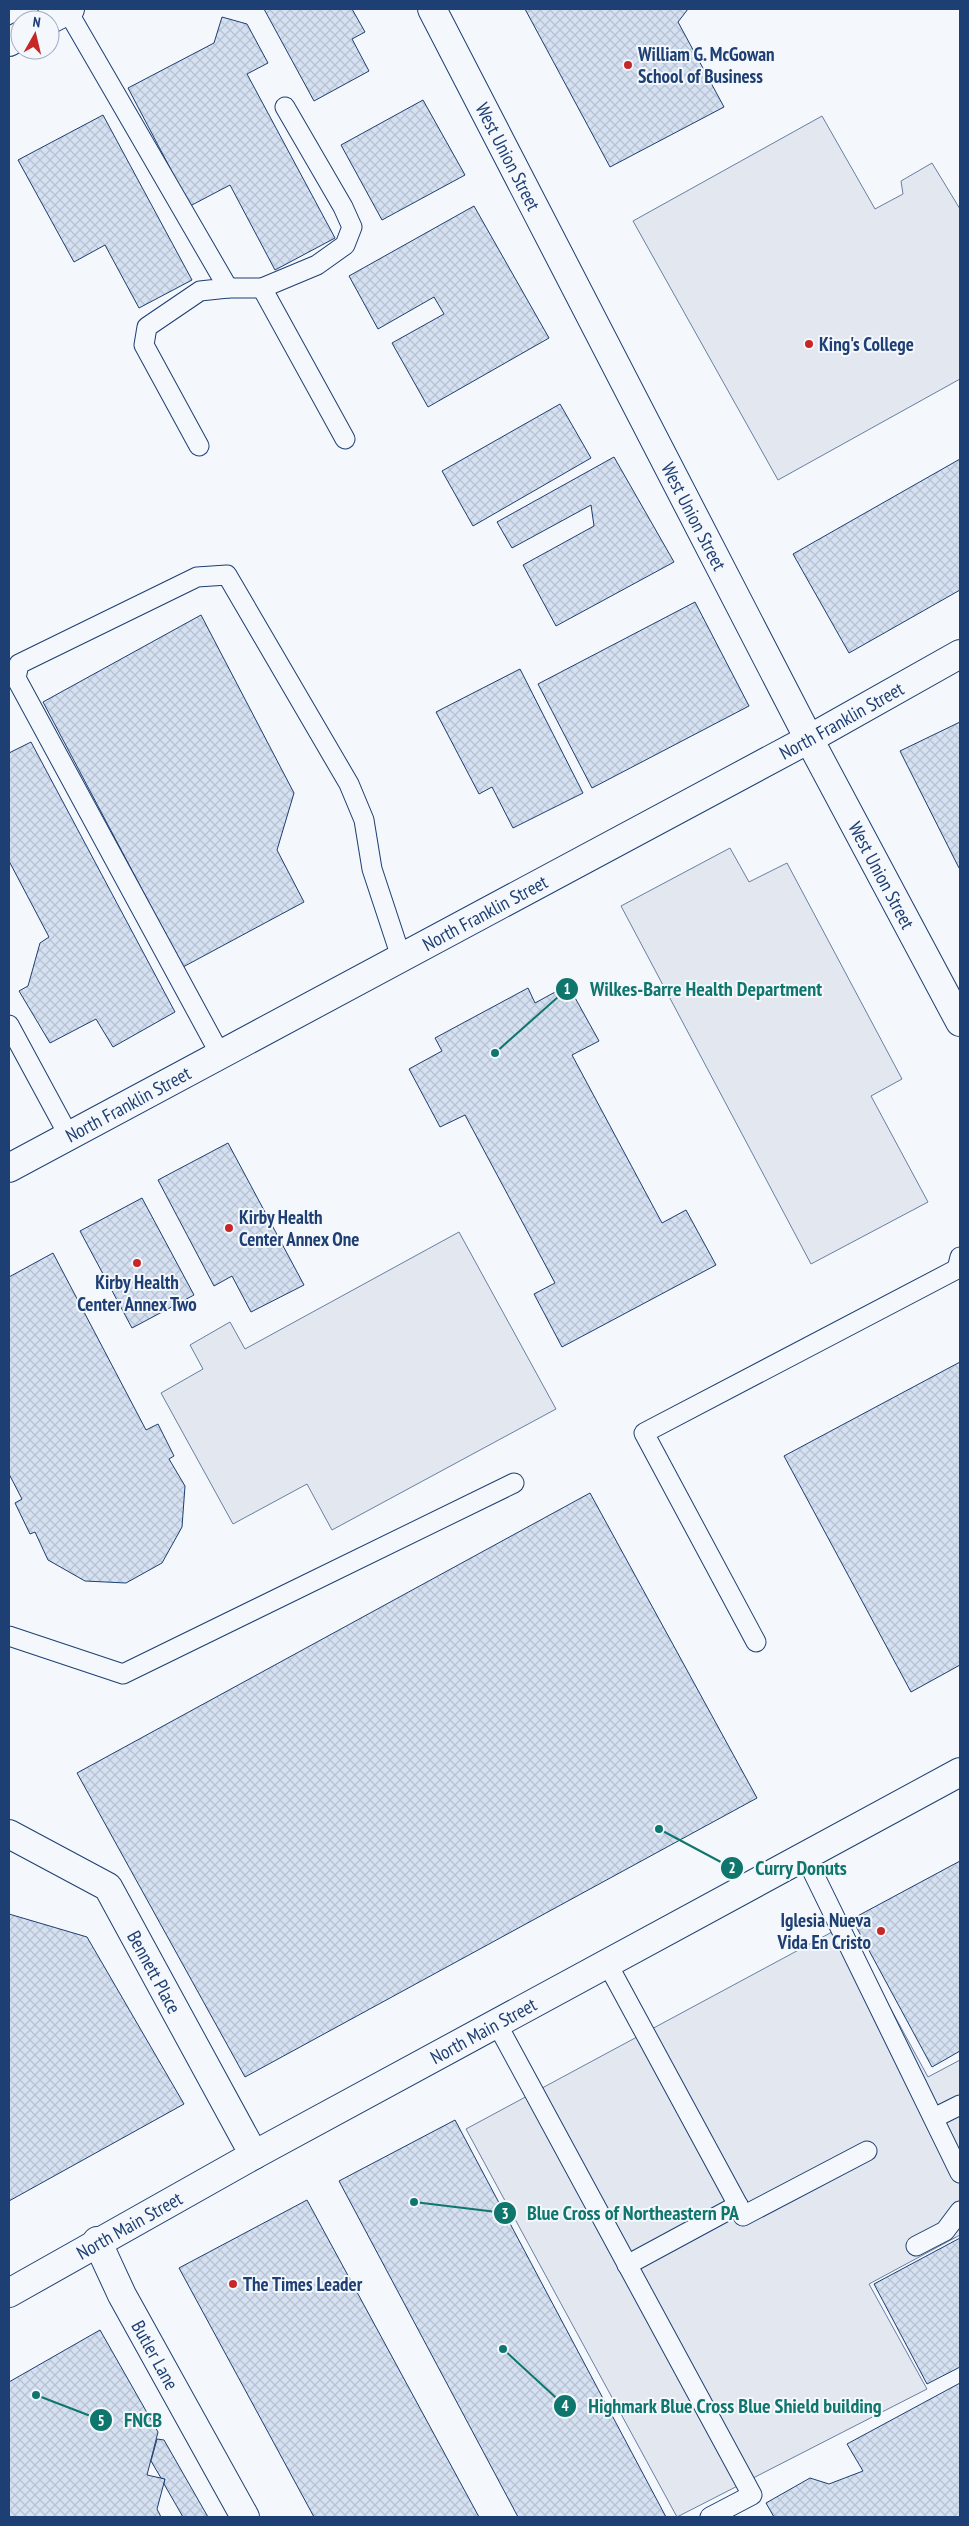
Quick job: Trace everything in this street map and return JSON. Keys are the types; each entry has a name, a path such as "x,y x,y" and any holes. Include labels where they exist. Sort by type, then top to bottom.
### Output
{"street":[{"name":"West Union Street","path":"432,9 810,739 960,1022"},
{"name":"North Franklin Street","path":"9,1168 810,739 960,654"},
{"name":"North Main Street","path":"9,2292 254,2155 607,1963 805,1856 958,1779"},
{"name":"Bennett Place","path":"9,1834 108,1887 254,2155"},
{"name":"Butler Lane","path":"97,2242 122,2295 245,2517"}],"lane":[{"path":"62,13 228,288"},
{"path":"199,446 144,345 147,327 200,291 228,288 262,288 317,265 345,245 352,227 285,107"},
{"path":"262,288 345,439"},
{"path":"220,1054 16,678 19,664 196,577 228,575 349,784 364,820 372,869 401,957"},
{"path":"9,1025 69,1136"},
{"path":"756,1642 644,1432 957,1269 960,1257"},
{"path":"9,1636 123,1674 514,1483"},
{"path":"805,1856 960,2173"},
{"path":"607,1963 743,2216 866,2151"},
{"path":"497,2024 752,2494 710,2517"},
{"path":"934,2118 960,2105"},
{"path":"627,2265 738,2206"},
{"path":"916,2246 945,2231 960,2211"}],"shaded area":[{"path":"822,116 875,209 903,194 901,181 932,163 960,209 960,379 778,480 633,221"},
{"path":"730,848 749,882 787,863 902,1079 871,1096 928,1202 811,1264 621,906"},
{"path":"459,1232 556,1409 332,1530 307,1484 233,1524 161,1393 203,1369 190,1345 230,1322 245,1349"},
{"path":"845,1925 928,2077 960,2060 960,2235 869,2284 927,2389 677,2517 466,2129"}],"building":[{"path":"264,9 352,9 365,32 352,39 369,71 314,101"},
{"name":"William G. McGowan School of Business","path":"525,9 688,9 678,22 724,107 610,167"},
{"path":"222,17 247,24 268,63 247,74 335,238 275,270 230,185 190,206 128,88 214,43"},
{"path":"423,100 465,175 382,220 341,145"},
{"path":"103,115 192,280 139,308 105,245 74,262 18,160"},
{"path":"474,206 549,338 428,407 392,343 444,314 434,297 378,329 349,276"},
{"path":"560,404 591,458 473,526 442,471"},
{"path":"614,457 674,562 556,626 523,565 594,526 591,505 512,548 497,522"},
{"path":"960,459 960,590 849,653 793,554"},
{"path":"695,602 749,706 592,788 538,684"},
{"path":"201,615 294,793 277,850 304,902 183,967 43,702"},
{"path":"520,669 583,793 513,828 492,787 479,794 436,712"},
{"path":"960,722 960,867 959,868 900,751"},
{"path":"31,742 175,1012 113,1047 96,1019 50,1043 19,991 28,986 40,943 49,937 9,861 9,753"},
{"path":"568,985 599,1041 572,1055 662,1223 686,1210 716,1265 562,1347 534,1294 555,1283 465,1115 440,1127 409,1069 442,1051 435,1038 528,988 535,1003"},
{"name":"Kirby Health Center Annex One","path":"228,1143 304,1285 251,1312 232,1276 214,1286 158,1180"},
{"name":"Kirby Health Center Annex Two","path":"142,1198 194,1295 132,1328 80,1231"},
{"path":"53,1253 146,1430 158,1424 174,1456 169,1459 185,1486 182,1527 162,1563 126,1583 85,1581 48,1560 35,1532 30,1534 15,1503 22,1499 9,1474 9,1277"},
{"path":"960,1362 960,1665 911,1692 784,1456"},
{"path":"590,1493 757,1798 245,2077 77,1773"},
{"path":"960,1861 960,2051 932,2067 852,1919"},
{"path":"9,1914 87,1937 184,2104 9,2201"},
{"path":"455,2120 666,2517 518,2517 339,2181"},
{"path":"307,2200 479,2517 314,2517 179,2268"},
{"path":"960,2238 960,2367 927,2384 874,2284"},
{"path":"100,2330 158,2432 147,2475 165,2479 157,2509 161,2517 9,2517 9,2382"},
{"path":"960,2383 960,2517 774,2517 766,2503 810,2478 829,2484 863,2471 847,2444"},
{"path":"157,2439 164,2440 208,2517 183,2517 164,2484 165,2479 161,2478 151,2461"}],"place":[{"name":"William G. McGowan School of Business","path":"628,65"},
{"name":"King's College","path":"809,344"},
{"name":"Wilkes-Barre Health Department","path":"495,1053"},
{"name":"Kirby Health Center Annex One","path":"229,1228"},
{"name":"Kirby Health Center Annex Two","path":"137,1263"},
{"name":"Curry Donuts","path":"659,1829"},
{"name":"Iglesia Nueva Vida En Cristo","path":"881,1931"},
{"name":"Blue Cross of Northeastern PA","path":"414,2202"},
{"name":"The Times Leader","path":"233,2284"},
{"name":"Highmark Blue Cross Blue Shield building","path":"503,2349"},
{"name":"FNCB","path":"36,2395"}]}
